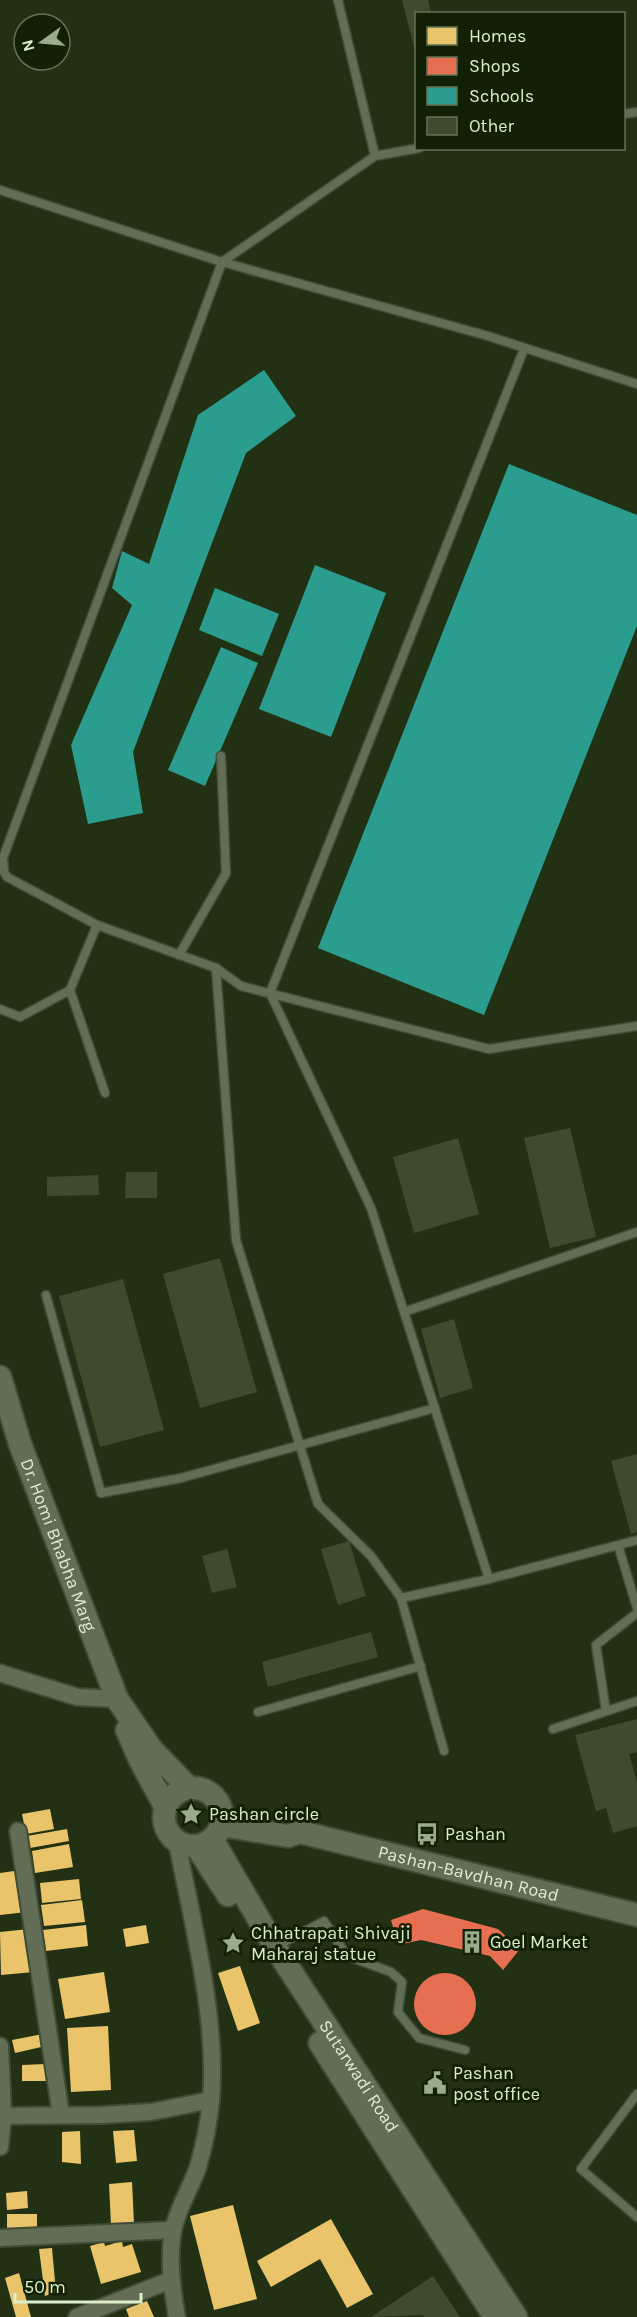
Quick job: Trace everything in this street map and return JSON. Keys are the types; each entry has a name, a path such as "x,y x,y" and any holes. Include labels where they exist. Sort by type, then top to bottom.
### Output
{"main road":[{"name":"Dr. Homi Bhabha Marg","path":"0,1377 20,1444 120,1705 125,1725 140,1760 165,1806"},
{"name":"Dr. Homi Bhabha Marg","path":"120,1705 152,1750 189,1788"},
{"path":"206,1833 170,1835 164,1826 163,1816 165,1806 171,1797 179,1791 199,1788 216,1799 206,1833 354,2098 508,2314"},
{"name":"Pashan-Bavdhan Road","path":"206,1833 288,1836 300,1832 637,1915"},
{"name":"Sutarwadi Road","path":"206,1833 275,1947 508,2314"}],"street":[{"path":"0,1673 77,1697 120,1705"},
{"path":"18,1831 61,2115"},
{"path":"177,2317 171,2280 173,2230 198,2166 211,2100 211,2046 202,1976 206,1833"},
{"path":"0,2046 2,2116 0,2147"},
{"path":"2,2116 151,2112 211,2100"},
{"path":"0,2238 173,2230"},
{"path":"77,2317 171,2280"}],"lane":[{"path":"338,0 375,156"},
{"path":"415,149 375,156 222,262 3,858 4,872 12,880 97,925 216,968 241,986 489,1049 637,1026"},
{"path":"0,190 222,262 488,336 637,384"},
{"path":"489,1579 371,1208 270,993 524,349"},
{"path":"179,955 226,873 221,756"},
{"path":"0,1009 20,1017 70,990 97,925"},
{"path":"216,968 236,1240 318,1504 371,1556 401,1598 444,1751"},
{"path":"70,990 105,1093"},
{"path":"404,1312 637,1232"},
{"path":"46,1295 101,1493 181,1478 435,1408"},
{"path":"401,1598 489,1579 637,1540"},
{"path":"618,1545 637,1608"},
{"path":"606,1711 596,1645 637,1613"},
{"path":"258,1712 421,1666"},
{"path":"553,1729 637,1701"},
{"path":"275,1947 324,1921 347,1956 391,1972 402,1982 398,2012 419,2038 465,2050"},
{"path":"637,2094 599,2141 581,2169 637,2217"}],"building: Homes":[{"path":"50,1809 54,1829 26,1834 22,1814"},
{"path":"67,1829 69,1841 30,1848 27,1836"},
{"path":"69,1844 73,1867 35,1873 32,1851"},
{"path":"21,1870 27,1912 0,1915 0,1873"},
{"path":"79,1879 81,1899 42,1903 40,1883"},
{"path":"82,1900 85,1922 44,1926 41,1905"},
{"path":"86,1925 88,1946 46,1951 43,1930"},
{"path":"146,1925 149,1943 126,1947 123,1929"},
{"path":"29,1929 34,1972 1,1975 0,1932"},
{"path":"240,1966 260,2023 238,2031 218,1973"},
{"path":"104,1972 110,2012 65,2019 58,1979"},
{"path":"108,2026 111,2090 71,2092 67,2028"},
{"path":"48,2033 50,2045 15,2053 12,2040"},
{"path":"45,2064 46,2081 22,2081 22,2065"},
{"path":"134,2130 137,2161 116,2163 113,2131"},
{"path":"80,2131 81,2164 62,2162 62,2132"},
{"path":"132,2182 134,2223 111,2225 109,2184"},
{"path":"27,2191 28,2208 7,2210 6,2193"},
{"path":"233,2205 257,2299 214,2310 190,2216"},
{"path":"7,2214 37,2214 37,2228 7,2229"},
{"path":"331,2219 373,2294 347,2308 320,2259 271,2287 257,2261"},
{"path":"122,2241 123,2247 132,2244 141,2272 101,2284 90,2246 104,2242 105,2246"},
{"path":"52,2248 56,2292 45,2296 39,2249"},
{"path":"19,2273 31,2317 16,2317 5,2278"},
{"path":"147,2301 154,2317 129,2317 126,2309"}],"building: Shops":[{"name":"Goel Market","path":"423,1909 498,1929 520,1949 503,1970 490,1956 421,1940 398,1945 391,1920"},
{"path":"445,1973 462,1978 467,1982 471,1987 476,2004 471,2021 467,2026 462,2030 445,2035 428,2030 423,2026 419,2021 414,2004 419,1987 423,1982 428,1978"}],"building: Schools":[{"path":"264,370 296,416 246,453 133,752 143,813 88,824 71,745 132,605 112,588 122,551 149,564 198,415"},
{"path":"509,464 637,515 637,626 484,1015 318,948"},
{"path":"315,565 386,593 331,737 259,709"},
{"path":"215,588 279,614 262,656 199,630"},
{"path":"221,647 258,663 205,786 168,770"}],"building: Other":[{"path":"402,0 428,0 431,12 415,12 415,50"},
{"path":"570,1128 596,1237 550,1248 524,1138"},
{"path":"458,1138 479,1214 414,1233 393,1157"},
{"path":"126,1172 157,1172 157,1198 125,1198"},
{"path":"98,1175 99,1195 47,1196 47,1177"},
{"path":"220,1258 257,1392 200,1408 163,1274"},
{"path":"123,1279 164,1430 100,1447 59,1296"},
{"path":"454,1319 473,1388 440,1398 421,1329"},
{"path":"637,1454 637,1532 631,1534 611,1461"},
{"path":"349,1541 366,1596 338,1605 321,1549"},
{"path":"227,1549 237,1587 212,1593 202,1556"},
{"path":"371,1632 378,1657 268,1687 262,1662"},
{"path":"637,1719 637,1752 629,1754 637,1782 637,1826 613,1833 606,1808 596,1811 575,1735"},
{"path":"433,2276 460,2317 424,2317 423,2315 371,2317"}],"place":[{"name":"Pashan circle","path":"191,1814"},
{"name":"Pashan","path":"427,1834"},
{"name":"Goel Market","path":"472,1942"},
{"name":"Chhatrapati Shivaji Maharaj statue","path":"233,1943"},
{"name":"Pashan post office","path":"435,2083"}]}
